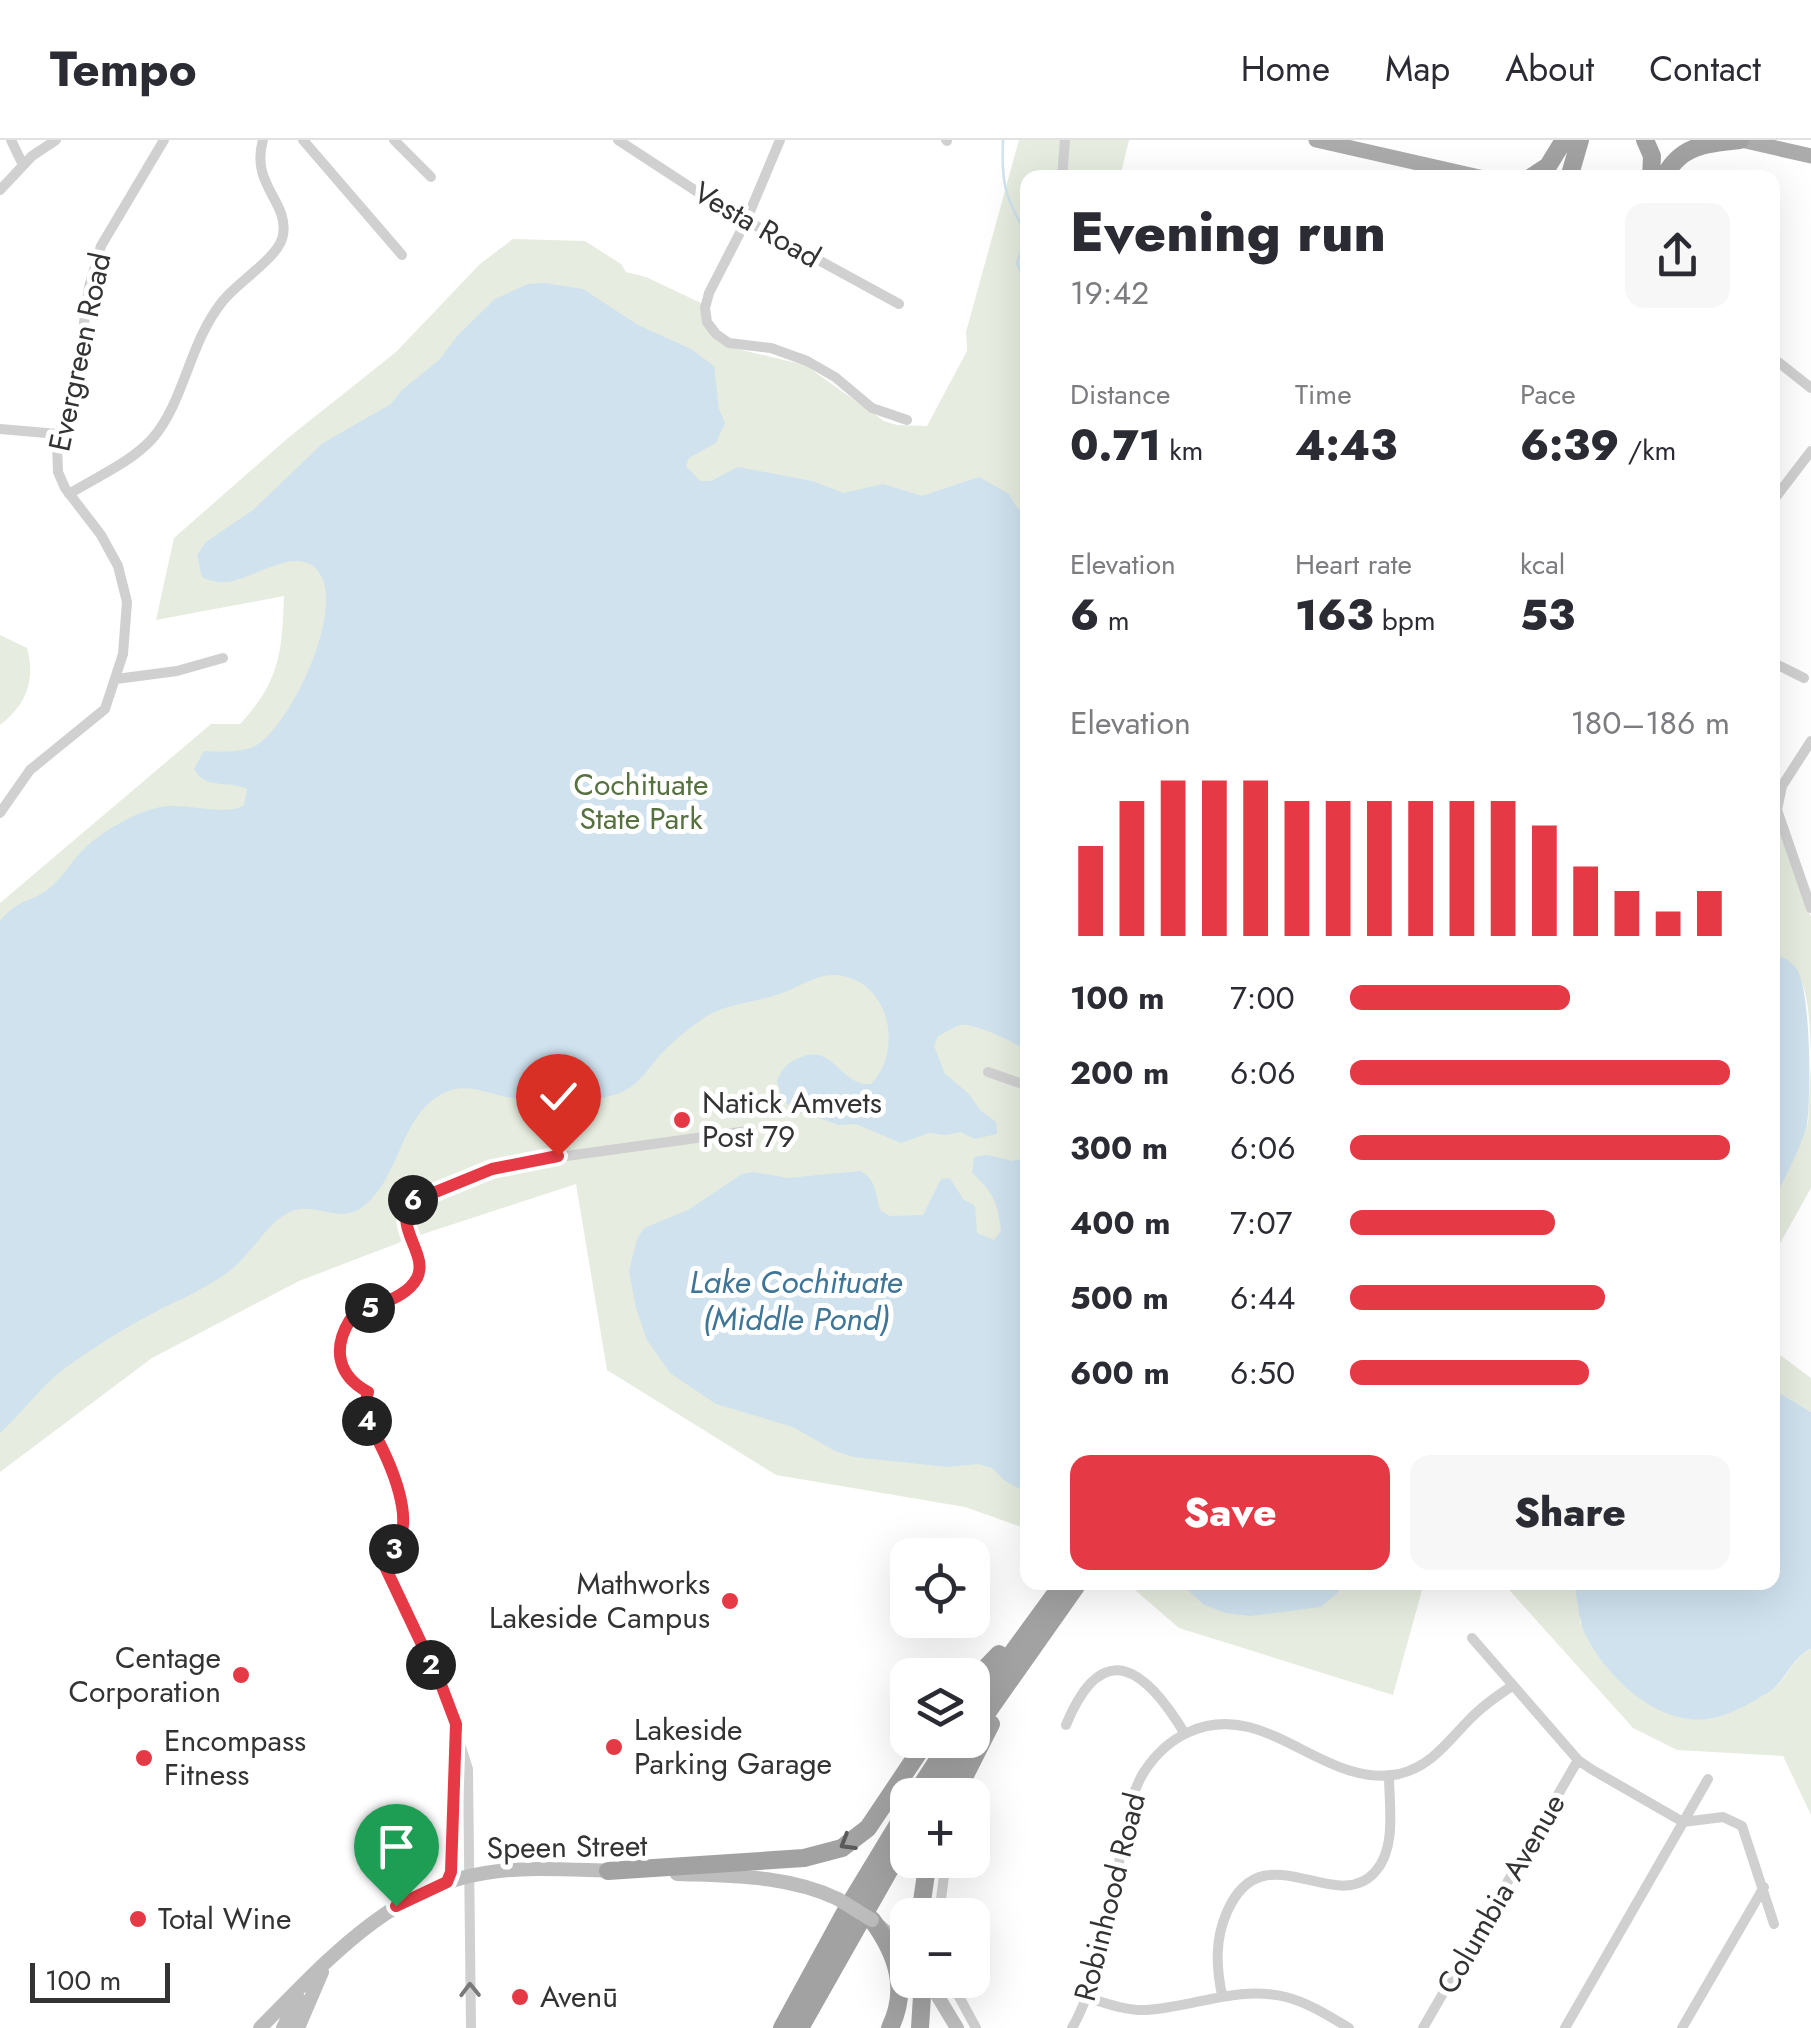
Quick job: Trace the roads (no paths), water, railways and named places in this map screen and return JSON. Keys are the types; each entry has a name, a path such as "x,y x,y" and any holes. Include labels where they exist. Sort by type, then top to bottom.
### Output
{"highway":[{"path":"1542,170 1565,140"},
{"path":"1558,170 1565,140"},
{"path":"1571,170 1580,140"},
{"path":"1646,140 1652,156 1651,170"},
{"path":"1669,170 1686,151 1740,140"},
{"path":"990,1663 1058,1590"},
{"path":"990,1684 1059,1590"},
{"path":"990,1709 1073,1590"},
{"path":"964,1778 1032,1647"},
{"path":"608,1871 804,1858 842,1848 868,1828 916,1758"},
{"path":"782,2028 890,1838"},
{"path":"800,2028 890,1868"},
{"path":"872,1920 892,1952 900,1978 900,2000 890,2028"},
{"path":"920,2028 925,1998"},
{"path":"927,1998 928,2028"}],"main road":[{"path":"1316,140 1385,148 1425,170"},
{"path":"1740,140 1811,156"},
{"name":"Speen Street","path":"260,2028 330,1959 389,1910 468,1876 515,1870 765,1878 809,1886 838,1899 890,1936"},
{"path":"283,2028 296,2001 330,1959"},
{"path":"298,2028 330,1959"},
{"path":"935,1998 956,2028"}],"street":[{"path":"11,140 23,164"},
{"path":"0,190 23,164 56,140"},
{"name":"Evergreen Road","path":"0,813 20,782 41,760 105,709 120,663 128,610 118,566 58,472 58,434 79,358 89,287 101,246 164,140"},
{"path":"69,494 137,452 154,436 214,312 242,280 278,249 284,225 261,172 263,140"},
{"path":"303,140 402,255"},
{"path":"394,140 431,177"},
{"name":"Vesta Road","path":"618,140 746,221 899,304"},
{"path":"780,140 746,221 709,292 707,322 730,343 771,348 807,361 828,372 872,408 907,420"},
{"path":"1063,170 1065,140"},
{"path":"1780,363 1811,388"},
{"path":"0,429 58,434"},
{"path":"1780,491 1811,450"},
{"path":"116,679 186,669 222,658"},
{"path":"120,663 143,676"},
{"path":"1780,666 1804,678"},
{"path":"1780,796 1811,740"},
{"path":"1780,819 1811,908"},
{"path":"988,1072 1020,1083"},
{"path":"471,2028 470,1776 442,1687 379,1554 391,1552 405,1530 393,1471 365,1416 368,1392 342,1368 338,1352 344,1330 358,1314 403,1292 418,1276 420,1268 405,1224 407,1207 417,1198 507,1165 747,1132"},
{"path":"1472,1638 1578,1760 1683,1822 1714,1817 1736,1821 1746,1832 1774,1924"},
{"path":"1066,1725 1080,1693 1092,1678 1108,1672 1127,1672 1151,1686 1186,1734 1218,1724 1244,1726 1266,1732 1342,1768 1388,1775 1432,1759 1478,1711 1512,1686"},
{"path":"447,1882 453,1858 456,1724"},
{"name":"Robinhood Road","path":"1072,2028 1086,1997 1134,1794 1150,1763 1186,1734"},
{"name":"Columbia Avenue","path":"1423,2028 1578,1760"},
{"path":"1222,1994 1217,1958 1222,1924 1232,1902 1252,1880 1279,1874 1343,1886 1362,1882 1377,1870 1388,1840 1388,1775"},
{"path":"1566,2028 1708,1778"},
{"path":"1682,2028 1764,1888"},
{"path":"1086,1997 1149,2010 1222,1994 1256,1993 1290,1998 1349,2028"},
{"path":"960,1998 976,2028"}],"water":[{"name":"Cochituate State Park","path":"528,284 583,289 638,325 691,349 714,366 719,409 725,423 716,443 689,458 686,466 700,481 711,481 738,467 812,481 844,493 883,484 922,496 979,477 1009,494 1020,510 1020,1047 966,1025 938,1036 934,1046 945,1074 996,1122 997,1134 974,1139 961,1132 929,1133 901,1143 856,1124 839,1125 794,1110 783,1100 777,1081 791,1062 821,1056 852,1079 871,1084 887,1055 887,1022 872,993 860,982 843,976 818,978 710,1014 674,1041 639,1080 617,1094 565,1102 525,1100 467,1088 440,1095 416,1118 385,1180 364,1206 346,1214 301,1209 283,1216 227,1273 130,1325 64,1369 0,1433 0,921 14,908 51,887 89,845 129,818 161,807 228,810 244,805 247,789 204,780 194,769 204,751 238,751 257,745 286,712 301,687 322,630 324,581 313,566 293,561 234,580 215,582 202,577 197,555 206,542 253,510 323,443 391,404 439,360 495,299"},
{"path":"1780,957 1798,971 1808,1024 1807,1125 1780,1189"},
{"name":"Lake Cochituate (Middle Pond)","path":"974,1157 1020,1159 1020,1489 992,1468 978,1464 947,1467 854,1457 835,1451 793,1427 716,1404 670,1373 647,1340 629,1271 644,1228 688,1210 742,1174 788,1178 860,1171 873,1183 881,1211 890,1216 923,1215 941,1179 950,1178 963,1199 975,1206 977,1233 994,1240 1001,1231 996,1205 972,1173"},
{"path":"1780,1393 1811,1412 1811,1649 1775,1687 1728,1714 1693,1719 1674,1716 1637,1697 1621,1683 1595,1651 1583,1628 1575,1590 1780,1590"},
{"path":"1188,1590 1341,1590 1321,1607 1250,1616 1204,1605"}],"waterway":[{"path":"1003,140 1006,190 1020,222"},
{"path":"1020,255 1020,270"}],"place":[{"name":"Natick Amvets Post 79","path":"682,1120"},
{"name":"Mathworks Lakeside Campus","path":"730,1601"},
{"name":"Centage Corporation","path":"241,1675"},
{"name":"Lakeside Parking Garage","path":"614,1747"},
{"name":"Encompass Fitness","path":"144,1758"},
{"name":"Total Wine","path":"138,1919"},
{"name":"Avenū","path":"520,1997"}]}
